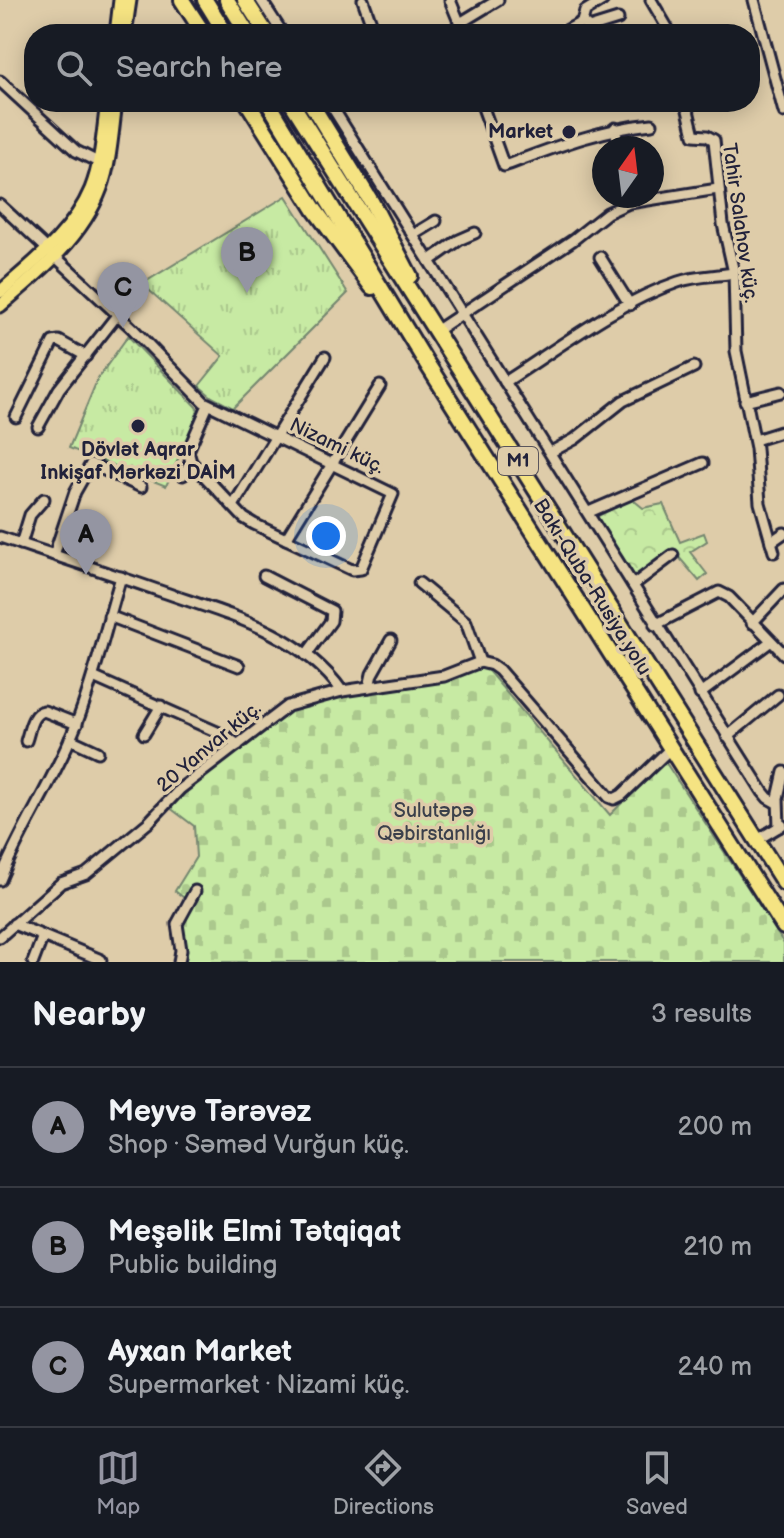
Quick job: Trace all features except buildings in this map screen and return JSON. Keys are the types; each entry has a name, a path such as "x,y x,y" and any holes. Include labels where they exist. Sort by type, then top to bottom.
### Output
{"highway":[{"path":"205,0 220,24"},
{"path":"227,0 242,24"},
{"path":"245,0 261,24"},
{"path":"183,3 197,24"},
{"path":"253,112 335,239 414,343"},
{"name":"Bakı-Quba-Rusiya yolu","path":"274,112 414,343 784,927"},
{"name":"Bakı-Quba-Rusiya yolu","path":"297,112 784,883"},
{"path":"316,112 384,224 436,331"}],"main road":[{"path":"120,24 128,2"},
{"path":"126,24 128,2"},
{"path":"0,292 51,253 86,199 98,162 106,112"},
{"path":"0,306 80,227 100,190 115,112"}],"street":[{"path":"261,0 277,24"},
{"path":"363,0 371,24"},
{"path":"450,0 460,23 498,0"},
{"path":"587,24 585,11 603,0"},
{"path":"651,0 665,24"},
{"path":"754,0 784,112"},
{"path":"601,24 618,19"},
{"path":"0,81 24,103"},
{"path":"34,112 76,151 98,162"},
{"path":"335,112 589,512 655,625 763,792 777,803"},
{"path":"485,112 504,166 615,128 652,124"},
{"name":"Tahir Salahov küç.","path":"688,112 694,135 714,140 718,189 734,273 736,351 755,440 760,503 773,547 784,533"},
{"path":"615,128 617,136"},
{"path":"664,196 718,189"},
{"name":"Nizami küç.","path":"0,205 118,314 198,398 393,494 361,569 352,570 254,524 191,462"},
{"path":"436,331 615,208"},
{"path":"413,235 436,221"},
{"path":"429,261 475,233"},
{"path":"600,257 630,305"},
{"path":"505,382 630,305 681,281 734,273"},
{"path":"38,427 59,389 118,314"},
{"path":"16,417 53,342 59,341 86,356"},
{"path":"233,506 325,357"},
{"path":"551,452 575,439 623,401 694,367"},
{"path":"286,539 380,386"},
{"path":"745,401 781,392"},
{"path":"183,475 191,462 188,451 208,405"},
{"path":"755,440 784,431"},
{"path":"589,512 703,463"},
{"path":"54,555 78,485 91,464 141,487"},
{"path":"21,544 30,515 44,499"},
{"path":"0,537 243,620 282,638 306,655 342,691"},
{"path":"633,585 673,555"},
{"path":"264,576 332,611 331,621 306,655"},
{"path":"0,880 77,724 121,577"},
{"path":"419,583 466,622 480,662 499,670 606,794 614,799 622,795 671,748"},
{"path":"752,623 784,589"},
{"path":"655,625 719,592 729,597 784,654"},
{"path":"109,616 239,666"},
{"path":"369,687 372,674 391,640"},
{"path":"700,694 770,642"},
{"name":"20 Yanvar küç.","path":"0,937 61,883 86,874 149,822 180,789 288,706 342,691 430,679 480,662"},
{"path":"93,677 224,735 238,745"},
{"path":"727,737 778,695"},
{"path":"144,734 161,706"},
{"path":"26,741 39,712 44,711 77,724"},
{"path":"70,739 98,752"},
{"path":"757,840 781,826 777,803 784,772"},
{"path":"179,962 181,950 177,924 195,891"},
{"path":"14,924 101,960"},
{"path":"33,962 43,936"}],"green space":[{"path":"286,196 348,293 233,408 199,386 223,356 142,284"},
{"path":"128,336 200,411 166,486 69,448 98,378"},
{"path":"632,499 643,508 663,504 680,542 704,533 707,541 690,552 707,574 699,581 673,550 633,577 596,517"},
{"name":"Sulutəpə Qəbirstanlığı","path":"484,666 610,815 664,760 784,944 784,962 182,962 179,927 191,903 175,891 196,857 194,826 169,807 183,790 286,711 318,701 447,680"}],"place":[{"name":"Market","path":"569,132"},
{"name":"Meşəlik Elmi Tətqiqat","path":"247,293"},
{"name":"Ayxan Market","path":"123,328"},
{"name":"Dövlət Aqrar Inkişaf Mərkəzi DAİM","path":"138,426"},
{"name":"Meyvə Tərəvəz","path":"86,575"}]}
